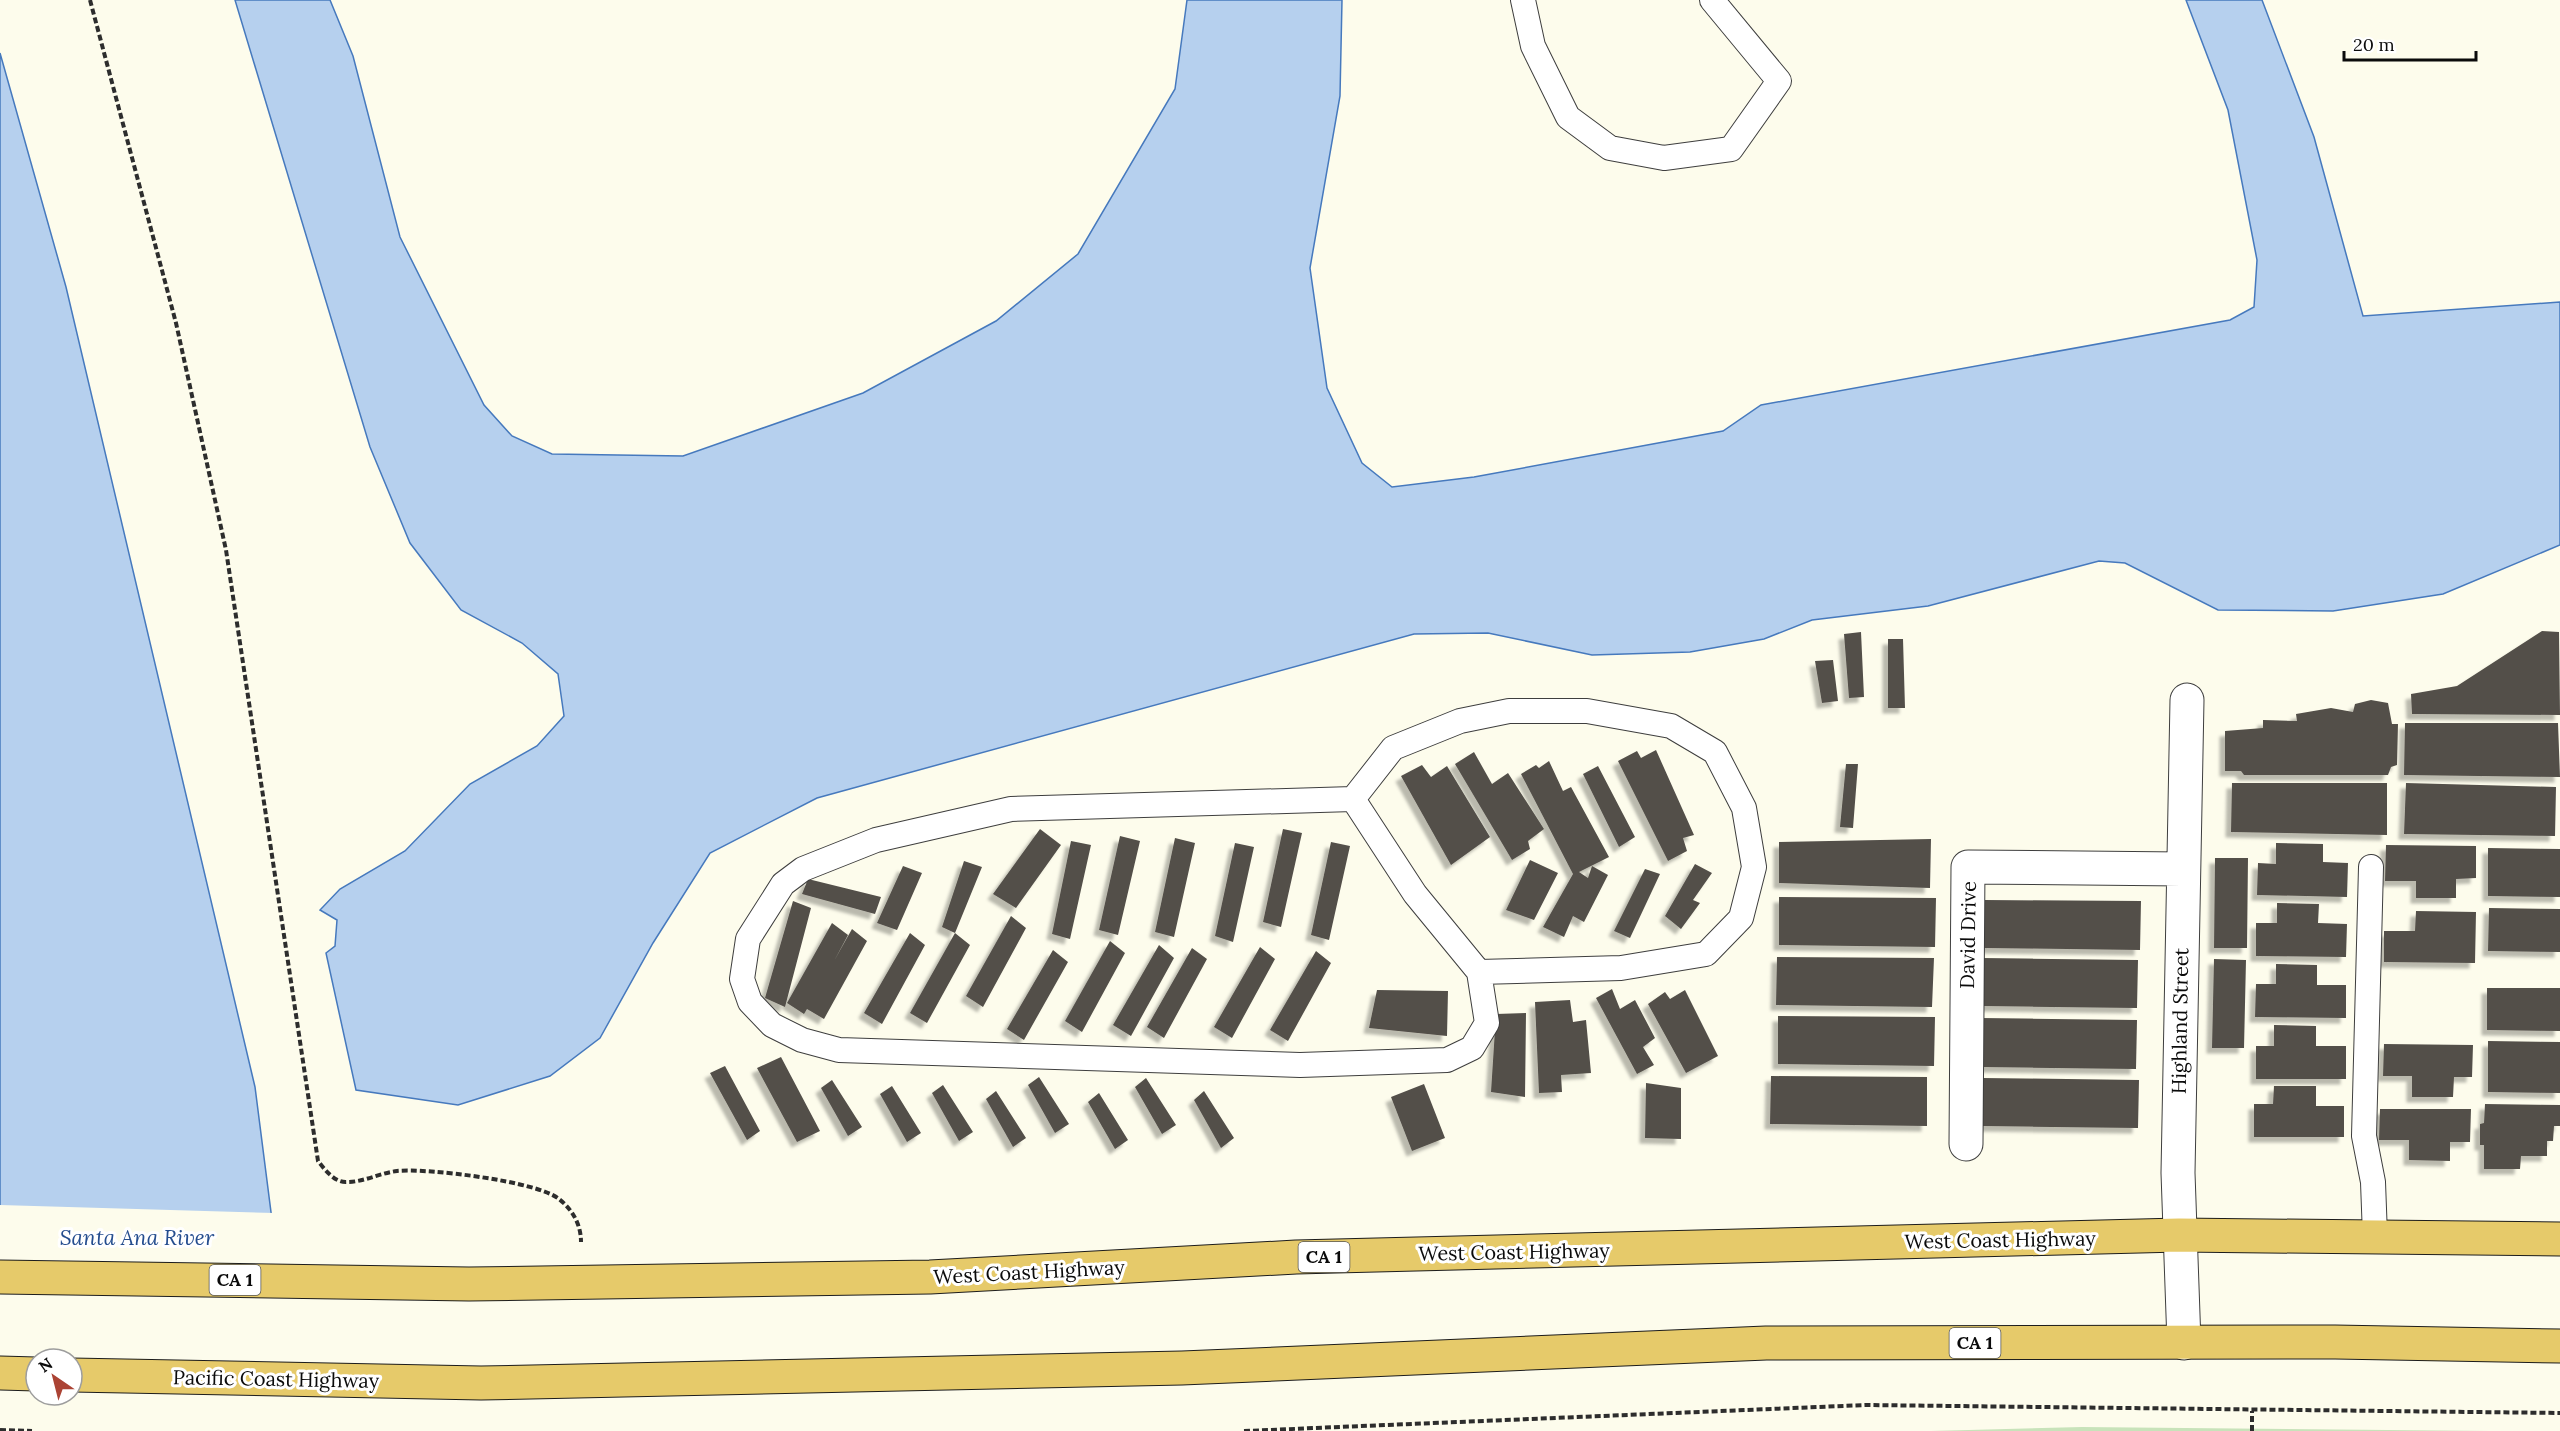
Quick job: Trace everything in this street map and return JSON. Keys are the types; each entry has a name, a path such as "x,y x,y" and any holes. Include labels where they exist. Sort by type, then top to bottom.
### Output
{"highway":[{"name":"West Coast Highway","path":"0,1277 469,1284 930,1277 1296,1257 2179,1235 2560,1239"},
{"name":"CA 1","path":"2184,1343 2335,1342 2560,1347"},
{"name":"Pacific Coast Highway","path":"84,1375 481,1383 1182,1368 1766,1343 2184,1343"},
{"path":"0,1373 24,1374"}],"street":[{"name":"Highland Street","path":"2184,1343 2178,1173 2187,700"},
{"name":"David Drive","path":"1966,1143 1968,867 2182,869"}],"lane":[{"path":"1523,0 1533,46 1568,117 1610,148 1664,158 1731,149 1779,81 1712,0"},
{"path":"1353,800 1393,748 1460,721 1509,711 1587,711 1671,726 1715,752 1744,808 1754,867 1741,918 1706,954 1621,968 1479,972"},
{"path":"1353,800 1415,894 1479,972 1487,1023 1472,1048 1447,1060 1300,1065 839,1050 802,1040 772,1025 750,1002 742,979 748,939 783,884 803,869 876,840 1011,809 1353,800"},
{"path":"2371,867 2364,1136 2373,1182 2375,1236"}],"path":[{"path":"90,0 176,322 226,550 318,1161 329,1175 345,1183 396,1171 430,1170 535,1187 559,1198 576,1218 581,1231 581,1282"},
{"path":"1244,1431 1867,1405 2560,1413"},
{"path":"2252,1411 2252,1431"},
{"path":"0,1430 32,1431"}],"green space":[{"path":"2082,1427 2490,1431 1931,1431"}],"water":[{"path":"235,0 330,0 353,56 400,237 484,405 512,436 552,454 683,456 863,393 996,321 1078,254 1175,89 1187,0 1342,0 1340,96 1310,268 1327,388 1362,463 1392,487 1474,477 1723,431 1761,405 2230,320 2254,307 2257,260 2228,110 2186,0 2262,0 2314,137 2363,316 2560,302 2560,545 2443,594 2333,611 2218,610 2125,563 2099,561 1928,606 1812,620 1764,639 1690,652 1592,655 1488,633 1414,634 817,798 710,853 653,943 600,1038 550,1076 458,1105 356,1090 326,953 335,946 337,920 320,910 340,889 405,851 470,784 537,746 564,716 558,674 522,643 461,610 410,543 370,447"},
{"name":"Santa Ana River","path":"0,53 66,287 255,1087 299,1431 0,1431"}],"pier":[{"path":"0,1205 274,1213 302,1431 0,1431"}],"building":[{"path":"2542,631 2559,632 2560,715 2412,714 2411,694 2457,686"},
{"path":"1861,632 1864,697 1849,698 1844,634"},
{"path":"1888,639 1903,639 1905,708 1888,708"},
{"path":"1833,660 1838,701 1822,703 1815,661"},
{"path":"2371,700 2388,703 2392,724 2398,724 2397,765 2391,767 2388,775 2244,775 2241,771 2225,771 2225,731 2263,728 2263,720 2297,721 2296,714 2331,708 2353,712 2355,704"},
{"path":"2405,723 2558,723 2560,777 2404,775"},
{"path":"1656,750 1694,835 1683,838 1687,851 1668,861 1618,761 1637,751 1641,758"},
{"path":"1474,752 1492,784 1508,773 1544,829 1528,841 1530,849 1512,860 1455,764"},
{"path":"1549,761 1563,791 1571,787 1609,857 1579,872 1588,878 1592,866 1608,875 1584,922 1573,916 1564,937 1543,927 1573,874 1521,774 1536,765 1539,768"},
{"path":"1846,764 1858,764 1853,828 1840,827"},
{"path":"1422,765 1431,777 1447,766 1490,837 1451,865 1401,776"},
{"path":"1598,766 1635,837 1619,847 1583,774"},
{"path":"2232,783 2387,783 2387,835 2231,832"},
{"path":"2406,783 2556,787 2555,836 2404,834"},
{"path":"1040,829 1061,845 1016,908 993,894"},
{"path":"1283,829 1302,833 1281,927 1263,922"},
{"path":"1120,836 1140,841 1118,935 1099,930"},
{"path":"1175,838 1195,843 1174,937 1155,932"},
{"path":"1931,839 1930,888 1779,883 1779,842"},
{"path":"1071,841 1091,845 1070,939 1052,934"},
{"path":"1331,842 1350,846 1329,940 1311,935"},
{"path":"1235,843 1254,847 1233,942 1215,936"},
{"path":"2276,843 2323,844 2323,862 2348,863 2347,897 2257,895 2258,863 2276,864"},
{"path":"2386,845 2476,846 2476,878 2456,879 2456,898 2416,898 2416,881 2385,881"},
{"path":"2488,848 2560,849 2560,897 2488,896"},
{"path":"2215,858 2248,858 2247,948 2214,948"},
{"path":"1530,860 1558,873 1534,920 1506,910"},
{"path":"964,861 982,867 955,933 942,927"},
{"path":"1695,864 1712,873 1693,900 1700,903 1681,929 1665,916"},
{"path":"903,866 922,873 897,930 877,923"},
{"path":"1645,869 1660,874 1630,938 1614,931"},
{"path":"808,879 881,897 875,914 802,894"},
{"path":"1779,897 1936,898 1935,947 1779,945"},
{"path":"1984,900 2141,901 2140,950 1984,948"},
{"path":"793,901 811,908 785,1007 765,998"},
{"path":"2277,903 2319,904 2318,923 2347,924 2346,957 2256,956 2256,923 2277,923"},
{"path":"2489,908 2560,909 2560,952 2488,951"},
{"path":"2416,911 2476,912 2475,963 2384,962 2384,931 2415,931"},
{"path":"1011,916 1026,928 983,1007 966,996"},
{"path":"832,923 848,935 834,961 852,929 867,941 824,1019 807,1009 804,1014 787,1003"},
{"path":"910,933 925,945 882,1024 864,1013"},
{"path":"955,933 970,945 927,1023 910,1013"},
{"path":"1110,941 1125,953 1082,1032 1065,1021"},
{"path":"1159,945 1174,958 1131,1036 1113,1025"},
{"path":"1260,947 1275,959 1232,1038 1214,1027"},
{"path":"1192,948 1207,959 1164,1038 1147,1027"},
{"path":"1053,950 1068,962 1024,1040 1007,1029"},
{"path":"1316,951 1331,963 1288,1041 1270,1030"},
{"path":"1777,957 1934,958 1932,1007 1776,1005"},
{"path":"1981,958 2138,960 2137,1008 1981,1006"},
{"path":"2214,959 2246,960 2244,1048 2212,1048"},
{"path":"2276,964 2317,965 2317,985 2346,985 2346,1018 2255,1017 2256,984 2276,984"},
{"path":"2487,988 2560,988 2560,1031 2487,1030"},
{"path":"1612,989 1620,1009 1635,1000 1655,1038 1643,1047 1654,1065 1637,1074 1596,998"},
{"path":"1377,990 1448,991 1447,1036 1369,1028"},
{"path":"1685,990 1718,1056 1686,1073 1648,1004 1665,992 1670,999"},
{"path":"1570,1000 1573,1022 1586,1020 1591,1073 1561,1075 1562,1092 1539,1093 1535,1002"},
{"path":"1526,1013 1525,1097 1491,1092 1496,1014"},
{"path":"1778,1016 1935,1017 1934,1066 1778,1064"},
{"path":"1980,1018 2137,1020 2136,1069 1980,1067"},
{"path":"2274,1025 2316,1026 2316,1046 2346,1046 2346,1079 2256,1079 2256,1046 2274,1046"},
{"path":"2488,1041 2560,1042 2560,1093 2488,1092"},
{"path":"2384,1044 2473,1045 2472,1077 2454,1077 2453,1097 2412,1097 2412,1076 2383,1076"},
{"path":"781,1057 820,1131 797,1142 757,1068"},
{"path":"725,1066 760,1131 747,1140 710,1073"},
{"path":"1771,1076 1927,1077 1927,1126 1770,1124"},
{"path":"1039,1077 1069,1124 1055,1133 1028,1085"},
{"path":"1146,1078 1176,1125 1162,1134 1135,1087"},
{"path":"1982,1078 2139,1080 2138,1128 1981,1126"},
{"path":"832,1080 862,1127 848,1136 821,1088"},
{"path":"1646,1083 1681,1088 1681,1139 1645,1138"},
{"path":"1424,1084 1445,1138 1412,1151 1391,1097"},
{"path":"943,1085 973,1132 959,1141 932,1093"},
{"path":"892,1086 921,1133 907,1142 880,1094"},
{"path":"2274,1086 2316,1086 2316,1106 2344,1106 2344,1137 2254,1137 2254,1104 2273,1104"},
{"path":"996,1091 1026,1138 1013,1147 986,1099"},
{"path":"1204,1091 1234,1138 1221,1148 1194,1100"},
{"path":"1099,1093 1128,1140 1115,1149 1088,1102"},
{"path":"2485,1104 2560,1105 2560,1126 2554,1126 2553,1141 2547,1141 2547,1156 2521,1156 2520,1169 2484,1169 2484,1145 2480,1145 2480,1124 2484,1123"},
{"path":"2380,1109 2471,1109 2470,1142 2450,1142 2450,1161 2409,1160 2409,1140 2379,1140"}]}
